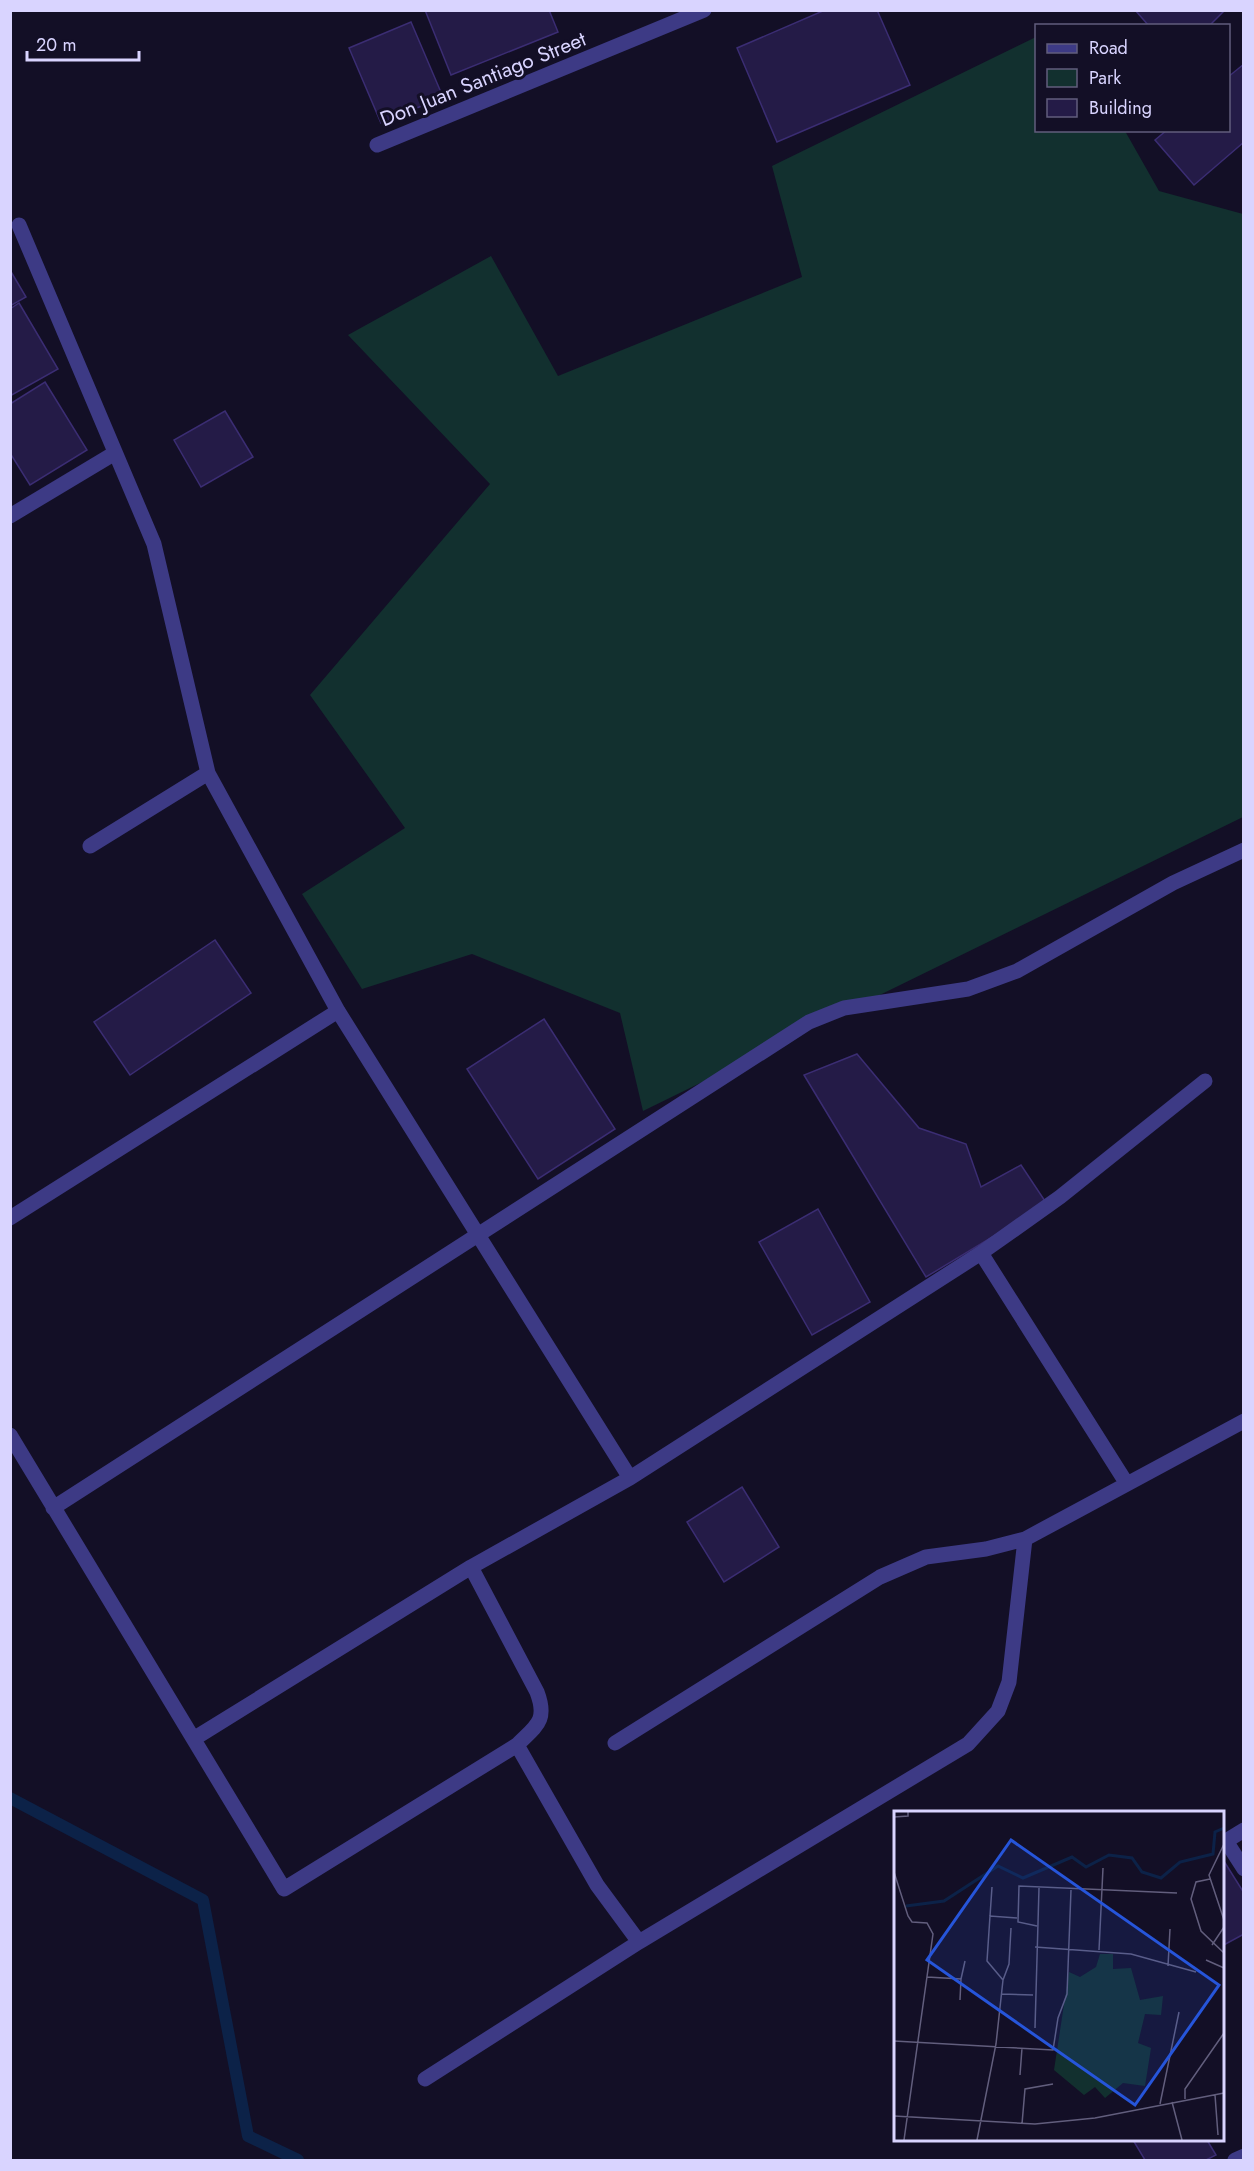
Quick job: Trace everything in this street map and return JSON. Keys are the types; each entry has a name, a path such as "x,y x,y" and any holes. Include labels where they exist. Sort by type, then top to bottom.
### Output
{"street":[{"name":"Don Juan Santiago Street","path":"377,145 704,10"},
{"path":"19,225 154,544 208,773 338,1011 630,1478"},
{"path":"10,516 115,453"},
{"path":"90,846 208,773"},
{"path":"53,1508 809,1022 844,1008 968,988 1017,971 1173,883 1244,850"},
{"path":"10,1218 338,1011"},
{"path":"195,1738 471,1567 630,1478 981,1253 1060,1197 1205,1081"},
{"path":"981,1253 1127,1484"},
{"path":"615,1743 880,1577 926,1557 986,1549 1025,1539 1244,1421"},
{"path":"10,1435 285,1889 517,1745 540,1722 542,1707 471,1567"},
{"path":"425,2079 639,1942 968,1744 998,1711 1009,1682 1025,1539"},
{"path":"517,1745 597,1885 639,1942"},
{"path":"1244,1830 1224,1841 1244,1869"},
{"path":"1235,2160 1244,2156"}],"green space":[{"path":"1035,37 1035,132 1126,132 1159,191 1243,214 1243,817 643,1111 620,1013 472,954 362,989 302,894 405,828 310,695 490,484 348,335 491,256 558,376 802,277 772,166"}],"building":[{"path":"425,10 549,10 558,32 451,75"},
{"path":"825,10 877,10 910,85 777,142 737,48"},
{"path":"1135,10 1225,10 1211,24 1147,24"},
{"path":"411,22 443,97 381,123 349,48"},
{"path":"1244,64 1244,142 1194,185 1155,140 1165,132 1230,132 1230,75"},
{"path":"10,270 26,297 10,306"},
{"path":"19,303 58,369 10,396 10,309"},
{"path":"45,382 87,450 30,485 10,453 10,404"},
{"path":"225,411 253,457 201,487 174,440"},
{"path":"215,940 251,993 130,1075 94,1022"},
{"path":"544,1019 615,1129 538,1179 467,1069"},
{"path":"857,1054 919,1128 966,1144 981,1187 1021,1165 1047,1204 926,1277 804,1075"},
{"path":"818,1209 870,1302 812,1335 759,1242"},
{"path":"742,1487 779,1547 724,1582 687,1522"},
{"path":"1224,1861 1244,1893 1244,1934 1224,1945"},
{"path":"1134,2141 1208,2141 1216,2155 1206,2160 1145,2160"}],"waterway":[{"path":"10,1798 203,1900 248,2136 298,2160"}]}
